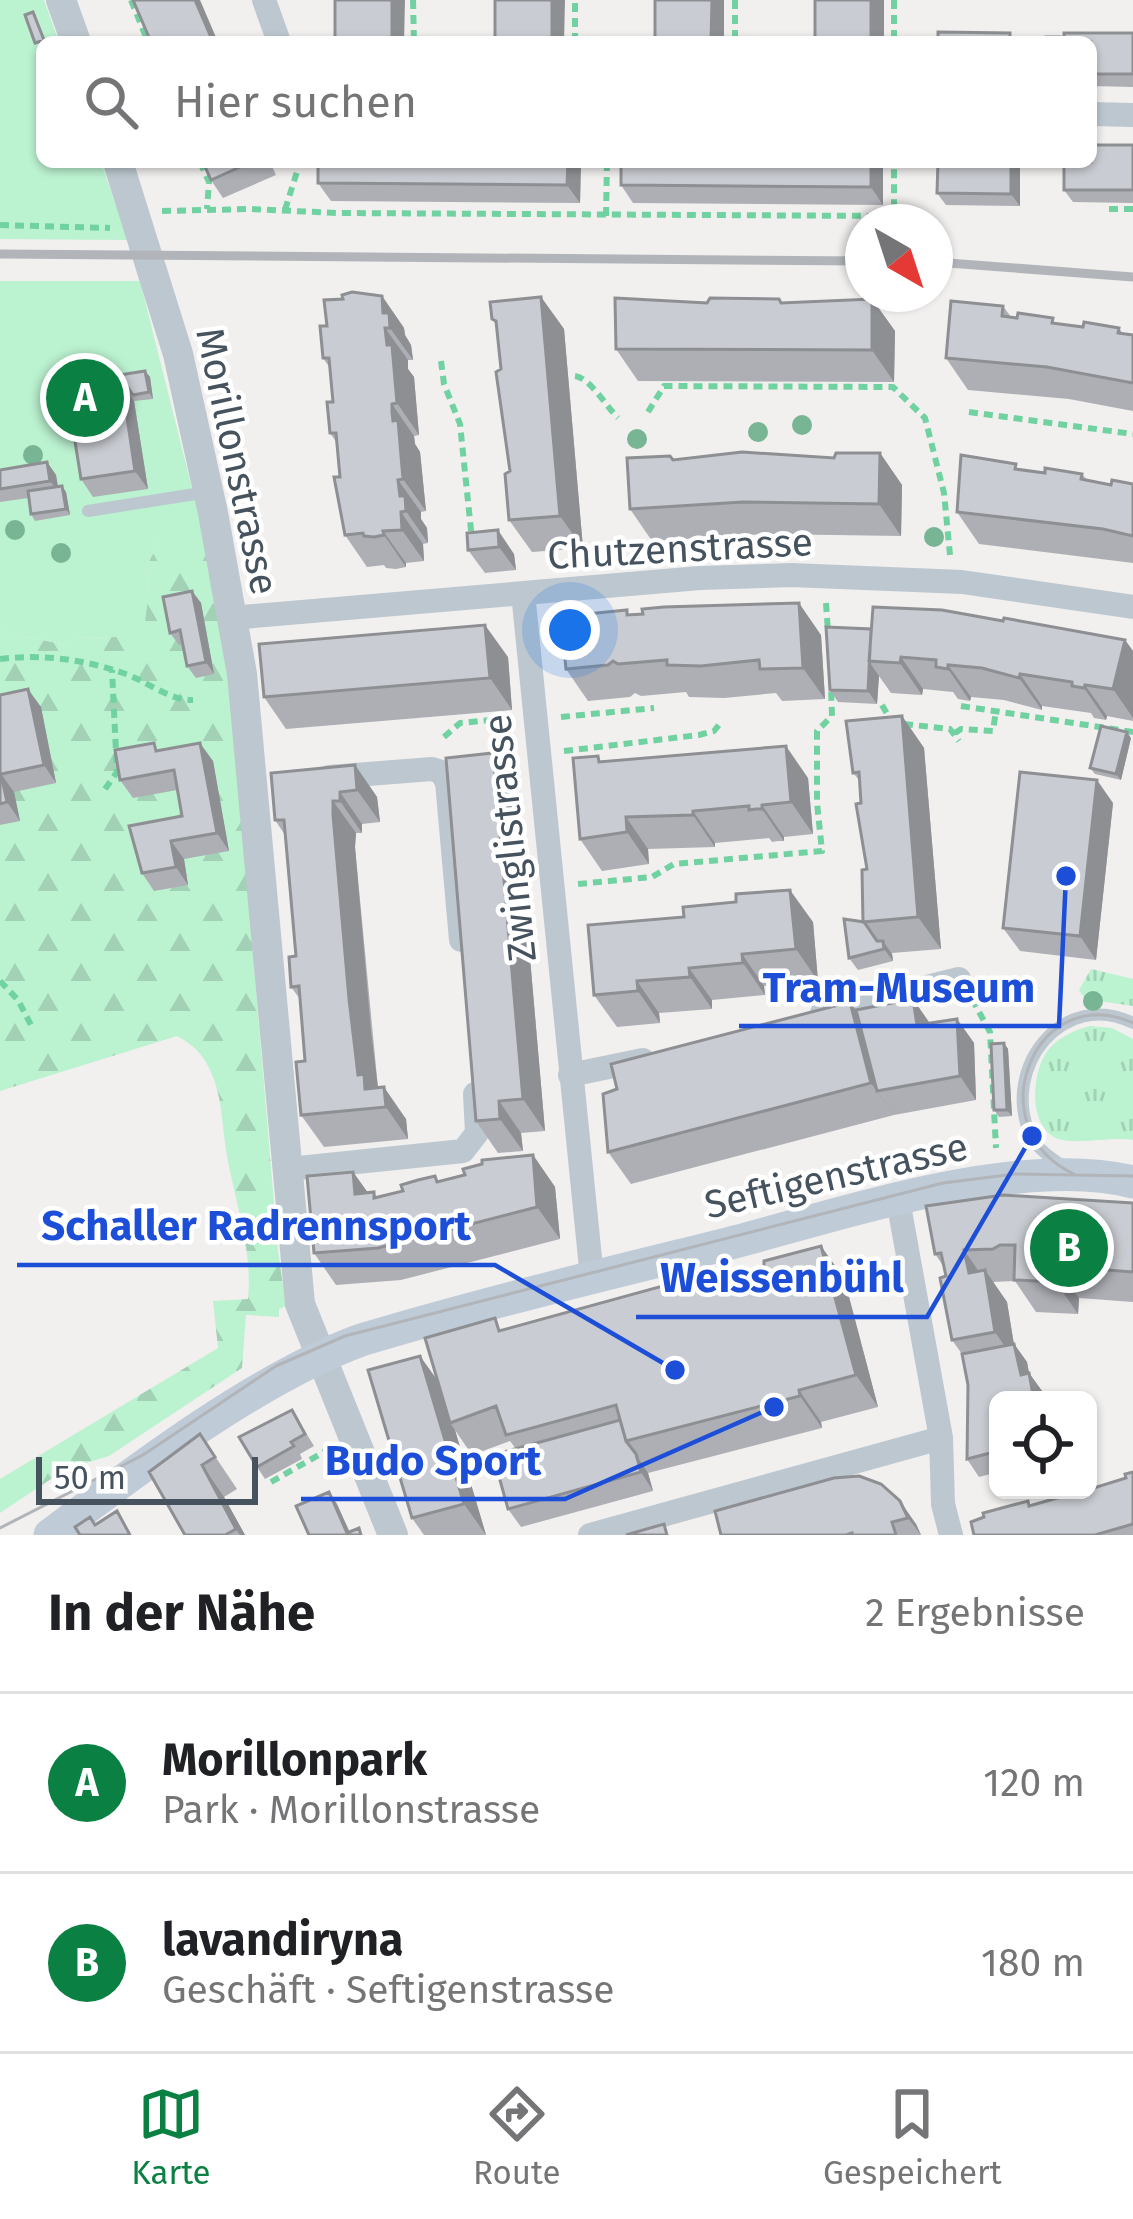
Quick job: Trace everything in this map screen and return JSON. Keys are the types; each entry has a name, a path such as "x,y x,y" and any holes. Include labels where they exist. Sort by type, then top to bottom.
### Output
{"main road":[{"name":"Seftigenstrasse","path":"50,1535 172,1449 319,1358 362,1340 898,1200 995,1180 1074,1175 1133,1182"}],"street":[{"path":"61,0 74,36"},
{"path":"264,0 277,36"},
{"path":"1097,114 1133,115"},
{"name":"Morillonstrasse","path":"121,168 147,215 209,491 231,618 274,782 289,1169 300,1304 393,1535"},
{"name":"Chutzenstrasse","path":"231,618 700,578 826,575 962,582 1133,607"},
{"name":"Zwinglistrasse","path":"523,593 542,717 569,1076 592,1278"},
{"path":"274,782 441,772 447,782 464,975"},
{"path":"795,1020 959,979"},
{"path":"569,1076 667,1054"},
{"path":"289,1169 463,1151 477,1133 473,1070"},
{"path":"898,1200 940,1438 943,1504 952,1535"},
{"path":"590,1535 940,1438"}],"lane":[{"path":"88,511 209,491"},
{"path":"1074,1175 1030,1136 1022,1103 1033,1053 1054,1031 1080,1018 1118,1016 1133,1023"}],"path":[{"path":"131,0 146,36"},
{"path":"413,0 413,36"},
{"path":"575,0 575,36"},
{"path":"735,0 735,36"},
{"path":"894,0 894,36"},
{"path":"203,168 209,182 207,208"},
{"path":"285,211 299,168"},
{"path":"606,216 607,168"},
{"path":"0,225 115,228 147,215 207,208 886,217 894,206 894,168"},
{"path":"1109,209 1133,209"},
{"path":"441,361 444,384 460,424 474,557"},
{"path":"575,376 590,383 598,399 618,418"},
{"path":"648,412 664,386 893,387 925,418 944,493 951,564"},
{"path":"969,412 1133,434"},
{"path":"825,594 828,635"},
{"path":"0,659 34,655 112,670 182,700 194,700"},
{"path":"105,789 117,772 112,670"},
{"path":"566,885 652,877 674,864 822,851 817,731 832,716 830,676"},
{"path":"882,705 893,722 957,737 961,729 993,731 996,710"},
{"path":"961,706 1133,732"},
{"path":"444,737 460,723 654,709"},
{"path":"555,752 699,735 714,731 722,721"},
{"path":"959,979 990,1032 996,1152"},
{"path":"0,981 18,1000 32,1027"},
{"path":"271,1482 331,1448"}],"green space":[{"path":"0,0 44,0 57,36 36,36 36,168 103,168 128,240 0,239"},
{"path":"0,281 140,281 209,556 182,541 160,540 146,567 145,622 116,637 77,638 66,645 0,631"},
{"path":"160,540 182,540 209,556 232,704 286,1306 279,1309 279,1317 246,1315 242,1368 109,1456 66,1469 0,1513 0,1479 218,1348 213,1301 248,1299 245,1243 219,1098 209,1068 192,1045 177,1036 0,1091 0,631 66,645 77,638 116,637 149,592 146,567"},
{"path":"1091,969 1133,979 1133,1006 1085,999 1079,990"},
{"path":"1090,1026 1112,1028 1133,1039 1133,1140 1063,1140 1040,1121 1035,1097 1043,1059 1062,1038"}],"building":[{"path":"133,0 195,0 210,36 148,36"},
{"path":"335,0 392,0 392,36 335,36"},
{"path":"495,0 552,0 552,36 495,36"},
{"path":"655,0 712,0 711,36 655,36"},
{"path":"815,0 871,0 871,36 815,36"},
{"path":"33,12 42,36 36,36 36,43 35,43 25,15"},
{"path":"938,32 1010,33 1010,36 938,36"},
{"path":"1133,33 1133,74 1097,74 1097,36 1064,36"},
{"path":"1097,145 1133,145 1133,190 1064,190 1064,168 1097,168"},
{"path":"206,168 238,168 211,180"},
{"path":"318,168 568,168 567,185 318,183"},
{"path":"621,168 871,168 871,187 621,185"},
{"path":"938,168 1011,168 1011,194 937,193"},
{"path":"342,295 382,296 383,313 389,313 387,345 392,345 397,403 392,404 392,412 393,421 398,420 403,479 398,480 406,511 401,512 402,530 383,531 384,535 374,537 345,535 334,477 340,477 336,433 330,433 327,402 333,402 329,358 323,358 320,326 327,326 324,300 343,299"},
{"path":"541,297 560,516 509,520 505,474 510,471 496,372 501,369 496,321 490,302"},
{"path":"615,298 707,303 710,298 779,299 781,303 845,300 845,312 872,312 872,350 616,349"},
{"path":"953,301 1003,306 1002,316 1017,318 1018,313 1083,327 1084,322 1133,335 1133,383 1047,367 946,358"},
{"path":"145,371 149,392 133,395 121,377 113,378 113,376"},
{"path":"121,377 135,471 81,479 66,385"},
{"path":"742,452 834,458 836,453 880,453 879,504 743,502 630,509 627,458 670,456 673,460"},
{"path":"961,455 1016,464 1015,469 1045,473 1045,468 1111,485 1112,480 1133,484 1133,536 957,512"},
{"path":"47,462 50,481 0,489 0,470"},
{"path":"62,486 66,509 31,514 28,491"},
{"path":"498,530 499,547 468,550 467,533"},
{"path":"192,591 206,662 187,666 180,630 170,633 163,597"},
{"path":"799,603 803,668 760,669 759,660 701,666 667,665 667,660 613,661 566,669 561,621 576,620 576,615"},
{"path":"873,607 1004,618 1125,640 1113,689 1084,688 1020,674 1019,678 982,668 948,665 948,669 936,667 936,660 869,661"},
{"path":"485,625 490,678 264,697 259,644"},
{"path":"826,627 871,629 868,691 830,690"},
{"path":"28,689 44,765 1,774 7,802 0,804 0,695"},
{"path":"902,716 918,917 863,922 862,870 867,869 856,804 861,803 859,772 853,773 846,721"},
{"path":"1101,726 1127,732 1116,774 1090,768"},
{"path":"154,743 156,751 200,743 217,833 171,841 176,867 142,873 129,826 182,816 174,770 120,780 115,750"},
{"path":"786,746 791,802 762,805 762,809 749,810 749,806 693,811 693,815 626,817 627,832 580,839 573,758 598,756 599,762"},
{"path":"493,753 523,1099 499,1101 500,1119 476,1121 446,758"},
{"path":"355,765 357,790 340,792 340,801 333,801 349,999 358,1075 364,1074 365,1089 384,1087 386,1107 301,1115 296,1062 305,1061 299,986 291,987 289,957 296,956 284,820 275,820 271,773"},
{"path":"1020,772 1097,780 1080,936 1003,928"},
{"path":"790,890 796,949 742,954 743,963 689,968 690,977 637,981 638,991 594,995 588,925 684,917 683,907 736,902 736,894"},
{"path":"844,919 864,922 877,941 883,941 884,949 849,958"},
{"path":"913,999 917,1025 957,1019 960,1076 877,1091 856,1010"},
{"path":"850,1002 871,1083 608,1152 603,1094 617,1089 611,1064"},
{"path":"1004,1043 1007,1110 994,1110 991,1044"},
{"path":"533,1155 537,1207 378,1248 314,1253 307,1176 353,1172 355,1194 374,1192 374,1198 403,1191 401,1185 418,1180 435,1176 437,1182 465,1175 463,1169 482,1164 482,1160"},
{"path":"1003,1195 1133,1203 1133,1272 1056,1266 1056,1282 1014,1280 1015,1245 964,1250 969,1273 985,1270 995,1332 952,1340 940,1278 946,1276 941,1253 935,1254 926,1206"},
{"path":"821,1246 856,1375 799,1390 800,1396 626,1441 616,1405 506,1435 496,1406 450,1423 425,1338 495,1318 499,1331 688,1279 690,1287"},
{"path":"1014,1344 1021,1375 1029,1373 1032,1391 989,1391 989,1453 967,1459 968,1385 962,1354"},
{"path":"420,1356 464,1504 412,1518 368,1370"},
{"path":"292,1410 305,1434 291,1442 294,1446 257,1467 239,1437"},
{"path":"620,1420 641,1472 508,1509 493,1455"},
{"path":"200,1434 215,1457 202,1465 236,1529 225,1535 185,1535 149,1472"},
{"path":"1133,1472 1133,1524 1095,1535 974,1535 971,1522 984,1517 983,1513 1028,1501 1029,1506 1054,1499 1097,1499 1097,1487 1126,1478 1125,1474"},
{"path":"859,1476 881,1484 900,1501 908,1518 892,1522 896,1535 721,1535 715,1511 834,1478"},
{"path":"329,1492 347,1533 359,1528 361,1535 309,1535 296,1506"},
{"path":"117,1511 130,1535 80,1535 75,1527 90,1517 95,1525"},
{"path":"664,1524 667,1535 626,1535"}],"tram line":[{"path":"1074,1174 1044,1152 1028,1124 1023,1094 1030,1064 1045,1039 1069,1021 1098,1015 1133,1023"},
{"path":"0,1528 143,1455 276,1366 345,1336 943,1183 1015,1174 1133,1176"}],"railway":[{"path":"0,254 845,261"},
{"path":"953,263 1133,277"}],"place":[{"name":"Morillonpark","path":"85,398"},
{"name":"Tram-Museum","path":"1066,876"},
{"name":"Weissenbühl","path":"1032,1136"},
{"name":"lavandiryna","path":"1069,1248"},
{"name":"Schaller Radrennsport","path":"675,1370"},
{"name":"Budo Sport","path":"774,1407"}]}
